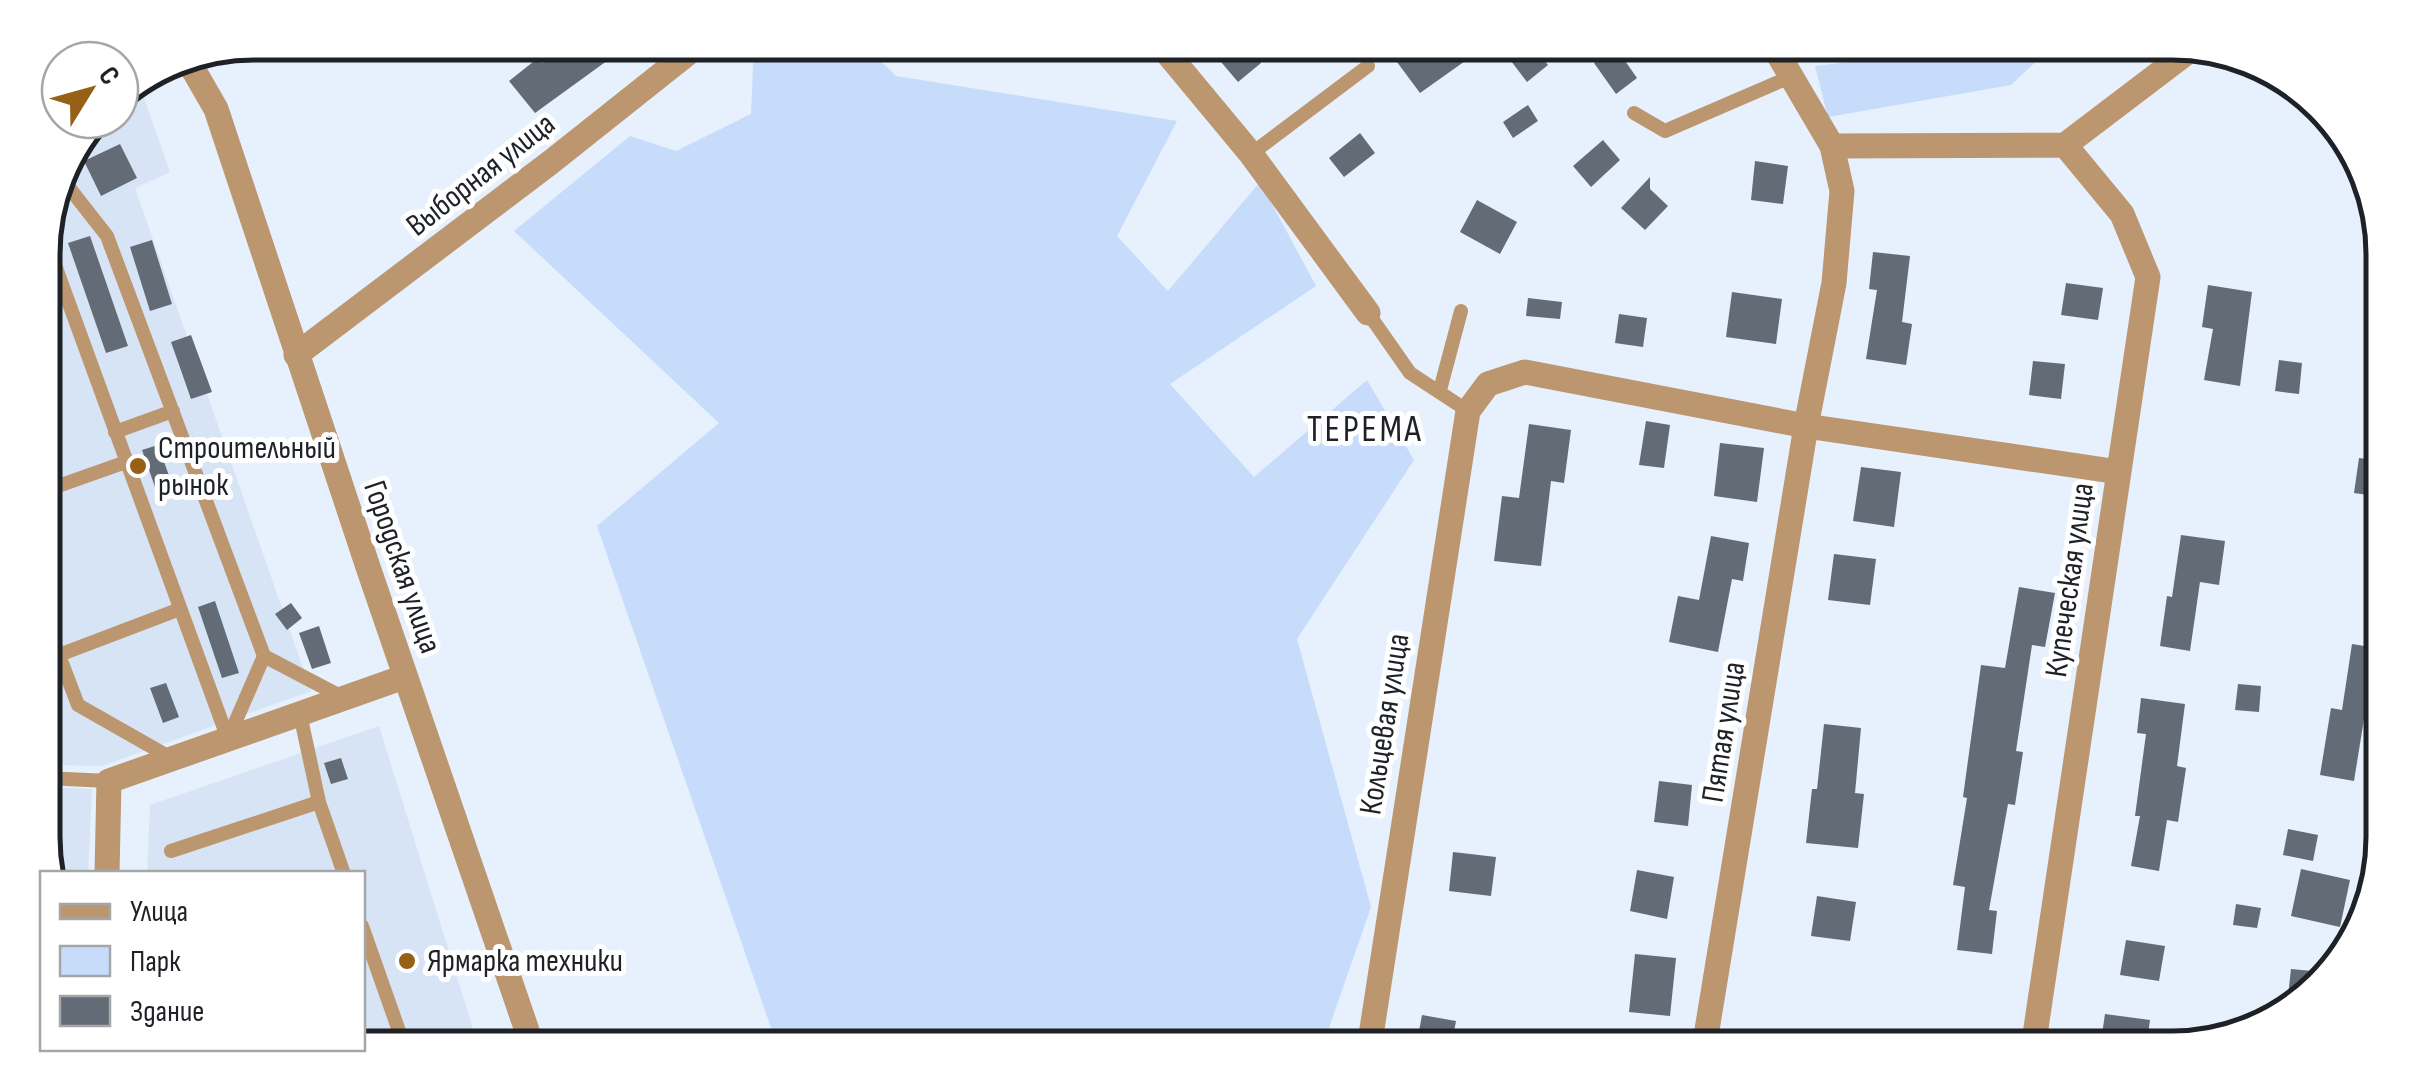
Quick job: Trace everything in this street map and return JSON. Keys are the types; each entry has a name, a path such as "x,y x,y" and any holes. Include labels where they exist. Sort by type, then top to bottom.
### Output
{"street":[{"name":"Выборная улица","path":"296,355 679,60"},
{"path":"1173,60 1251,154 1368,313"},
{"path":"1781,60 1832,146 2065,146 2177,60"},
{"name":"Городская улица","path":"193,70 216,109 404,676 527,1031"},
{"name":"Пятая улица","path":"1707,1031 1806,426 1834,283 1842,192 1832,146"},
{"name":"Купеческая улица","path":"2036,1031 2148,277 2122,214 2065,146"},
{"path":"1468,410 1488,384 1525,372 1806,426 2119,472"},
{"name":"Кольцевая улица","path":"1371,1031 1468,410"},
{"path":"107,871 109,781 404,676"}],"lane":[{"path":"1251,154 1368,66"},
{"path":"1634,113 1666,131 1790,77"},
{"path":"71,191 107,236 264,656 344,698"},
{"path":"60,280 228,740"},
{"path":"1440,390 1460,311"},
{"path":"1368,313 1410,374 1468,410"},
{"path":"116,432 172,411"},
{"path":"60,485 126,462"},
{"path":"60,654 180,609"},
{"path":"228,740 264,656"},
{"path":"60,660 78,705 173,759"},
{"path":"300,714 319,802 343,871"},
{"path":"60,779 109,781"},
{"path":"170,851 319,802"},
{"path":"365,935 399,1031"}],"shaded area":[{"name":"Строительный рынок","path":"143,95 170,172 135,188 311,691 102,766 60,765 60,241 75,180 97,140 140,140"},
{"name":"Ярмарка техники","path":"379,726 474,1031 365,1031 365,871 147,871 150,805"},
{"path":"60,788 92,789 88,871 64,871"}],"green space":[{"path":"753,60 880,60 896,76 1177,121 1117,236 1168,291 1260,182 1316,286 1170,384 1254,477 1367,380 1414,460 1297,639 1371,907 1328,1031 772,1031 597,526 719,423 514,231 630,136 676,151 751,114"},
{"path":"1865,60 2038,60 2011,85 1828,117 1815,66"}],"building":[{"path":"535,60 608,60 535,113 509,81"},
{"path":"1219,60 1259,60 1261,63 1238,82"},
{"path":"1400,60 1467,60 1420,93 1397,62"},
{"path":"1544,60 1548,65 1527,82 1511,61"},
{"path":"1624,60 1637,78 1616,94 1594,63"},
{"path":"1528,105 1538,121 1513,138 1503,122"},
{"path":"1360,133 1375,153 1344,177 1329,158"},
{"path":"1603,140 1620,160 1591,187 1573,166"},
{"path":"120,144 137,178 101,196 84,161"},
{"path":"1755,161 1788,166 1783,204 1751,200"},
{"path":"1650,177 1650,189 1668,206 1645,230 1621,208"},
{"path":"1477,200 1517,222 1500,254 1460,232"},
{"path":"90,236 128,346 106,353 68,243"},
{"path":"152,240 172,304 150,311 130,247"},
{"path":"1873,252 1910,256 1902,322 1912,324 1906,365 1866,359 1877,290 1869,289"},
{"path":"2066,283 2103,288 2098,320 2061,315"},
{"path":"2208,285 2252,292 2240,386 2204,380 2213,329 2202,327"},
{"path":"1732,292 1782,299 1776,344 1726,337"},
{"path":"1528,298 1562,302 1560,319 1526,316"},
{"path":"1619,314 1647,318 1643,347 1615,343"},
{"path":"191,335 212,392 191,399 171,342"},
{"path":"2279,360 2302,363 2299,394 2275,391"},
{"path":"2033,361 2065,364 2061,399 2029,395"},
{"path":"1646,421 1670,425 1664,468 1639,465"},
{"path":"1529,424 1571,430 1564,483 1551,481 1541,566 1494,561 1502,496 1519,498"},
{"path":"1720,443 1764,448 1757,502 1714,496"},
{"path":"158,445 172,484 156,490 142,450"},
{"path":"2359,458 2366,459 2366,495 2354,493"},
{"path":"1861,467 1901,472 1894,527 1853,521"},
{"path":"2181,535 2225,541 2219,585 2200,582 2190,651 2160,646"},
{"path":"1711,536 1749,543 1743,581 1732,579 1718,652 1669,642 1678,596 1699,600"},
{"path":"1834,554 1876,559 1870,605 1828,600"},
{"path":"2019,587 2055,593 2045,647 2032,645 2016,751 2023,752 2015,805 2008,804 1989,910 1997,911 1992,954 1957,950 1965,887 1953,885 1981,665 2005,668"},
{"path":"215,601 239,673 222,678 198,607"},
{"path":"291,603 302,618 287,630 275,614"},
{"path":"319,626 331,663 312,669 299,633"},
{"path":"2352,644 2366,646 2366,707 2354,781 2320,775 2331,708 2342,710"},
{"path":"166,683 179,717 163,723 150,688"},
{"path":"2238,684 2261,686 2259,712 2235,710"},
{"path":"2141,698 2185,704 2177,766 2186,768 2178,822 2167,820 2159,871 2131,866 2140,816 2135,816 2146,734 2137,733"},
{"path":"1824,724 1861,728 1855,793 1864,794 1858,848 1806,843"},
{"path":"341,758 348,779 331,784 324,763"},
{"path":"1659,781 1692,785 1688,826 1654,822"},
{"path":"2288,829 2318,835 2313,861 2283,855"},
{"path":"1453,852 1496,857 1491,896 1449,891"},
{"path":"2301,869 2350,880 2340,927 2291,916"},
{"path":"1637,870 1674,877 1667,919 1630,911"},
{"path":"1817,896 1856,902 1850,941 1811,936"},
{"path":"2236,904 2261,908 2257,928 2233,925"},
{"path":"2126,940 2165,946 2159,981 2120,975"},
{"path":"1635,954 1676,958 1670,1016 1629,1012"},
{"path":"2291,969 2312,971 2300,983 2288,992"},
{"path":"2105,1014 2150,1020 2148,1031 2102,1031"},
{"path":"1422,1015 1456,1021 1454,1031 1419,1031"}],"place":[{"name":"Строительный рынок","path":"138,466"},
{"name":"Ярмарка техники","path":"407,961"}],"district":[{"name":"ТЕРЕМА","path":"1365,429"}]}
